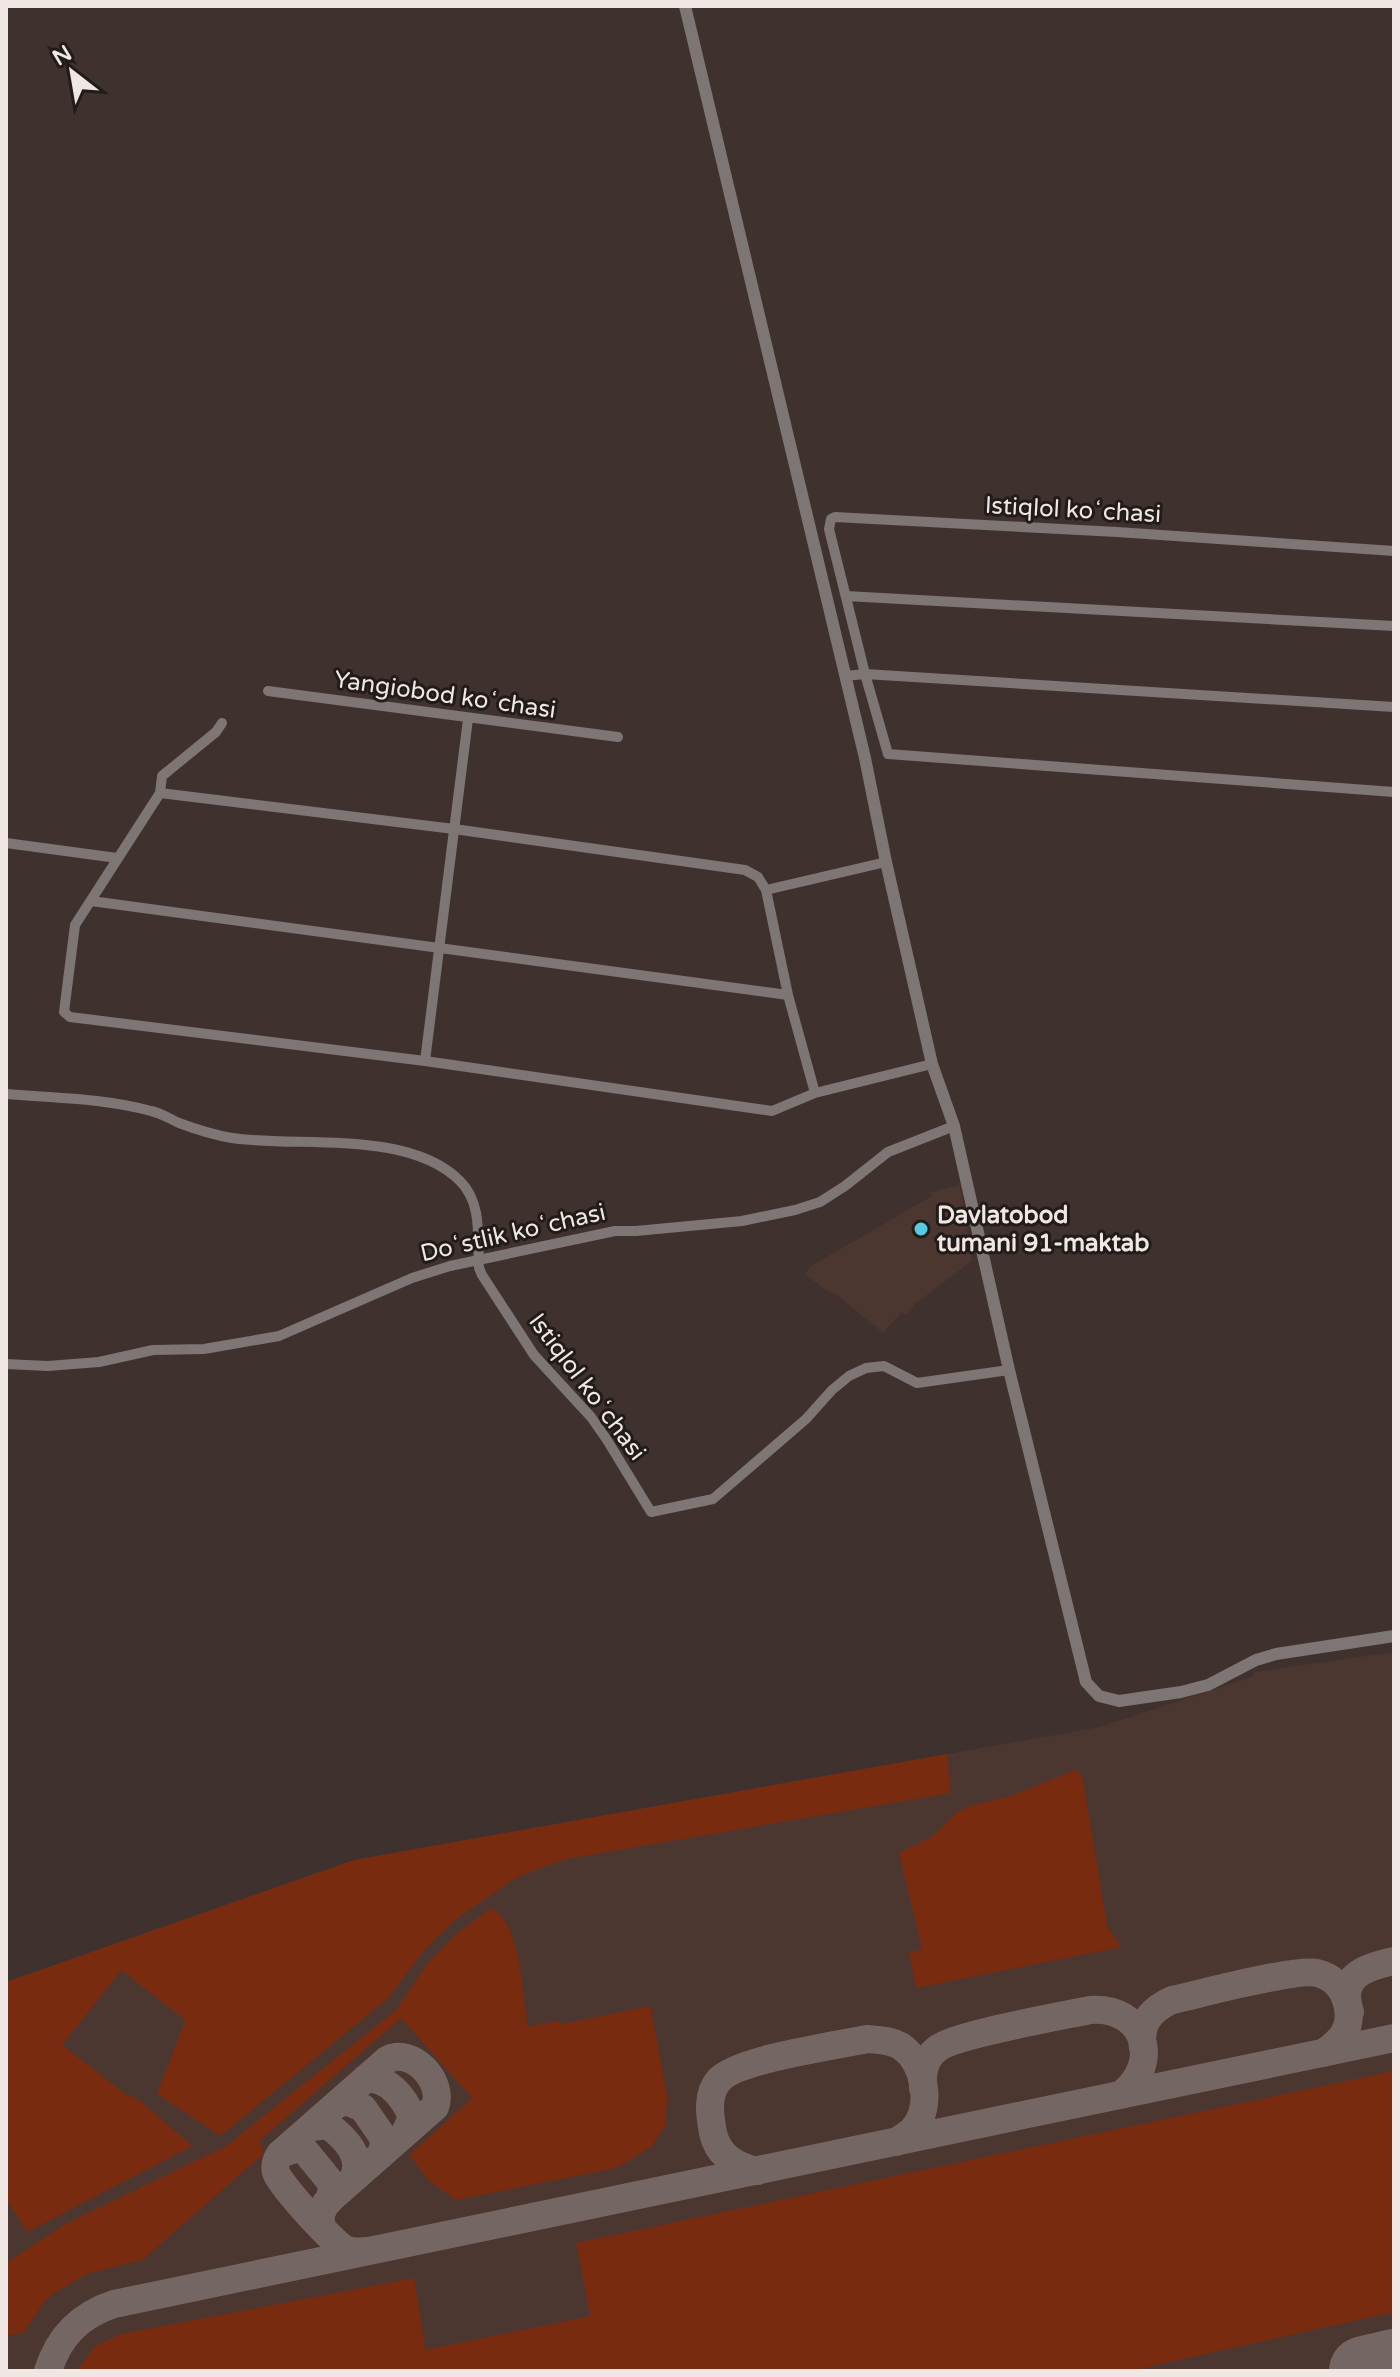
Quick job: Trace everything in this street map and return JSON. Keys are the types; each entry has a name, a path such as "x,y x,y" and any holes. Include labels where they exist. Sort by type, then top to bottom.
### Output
{"street":[{"path":"685,6 845,676 932,1064 954,1126 1009,1370 1086,1682 1099,1696 1119,1701 1181,1692 1208,1685 1256,1660 1276,1654 1394,1636"},
{"name":"Istiqlol koʻchasi","path":"1394,551 835,517 831,519 829,529 888,754 1394,792"},
{"path":"846,596 1394,626"},
{"path":"845,676 865,674 1394,707"},
{"name":"Yangiobod koʻchasi","path":"268,691 618,737"},
{"path":"425,1061 468,719"},
{"path":"222,723 216,732 162,776 160,793 83,909 75,925 63,1006 66,1015 425,1061 772,1111 815,1093 932,1064"},
{"path":"160,793 454,829 745,870 758,877 766,890 788,995 815,1093"},
{"path":"6,843 117,858"},
{"path":"766,890 886,862"},
{"path":"91,901 788,995"},
{"path":"6,1094 152,1111 178,1123 229,1138 380,1146 417,1156 461,1182 472,1197 477,1212 478,1259"},
{"name":"Doʻstlik koʻchasi","path":"6,1364 48,1366 99,1362 153,1350 204,1349 259,1341 279,1336 412,1278 478,1259 615,1231 742,1221 795,1210 820,1202 888,1152 954,1126"},
{"name":"Istiqlol koʻchasi","path":"478,1259 482,1275 525,1342 591,1417 651,1512 713,1499 806,1419 832,1390 849,1376 866,1368 884,1366 917,1383 1009,1370"}],"shaded area":[{"name":"Davlatobod tumani 91-maktab","path":"960,1185 972,1261 916,1303 906,1315 902,1312 883,1333 837,1295 805,1274 811,1266 932,1196 931,1192"},
{"path":"1394,1652 1394,2371 6,2371 6,1982 354,1860 1100,1727 1254,1676 1254,1672"},
{"path":"947,1754 950,1793 566,1859 517,1877 457,1918 424,1950 387,1999 220,2136 157,2094 185,2020 121,1970 62,2045 126,2095 138,2099 192,2146 27,2232 6,2199 6,1982 354,1860"},
{"path":"1075,1770 1082,1776 1107,1927 1121,1947 916,1988 909,1953 922,1949 899,1853 933,1836 957,1812 1011,1796"},
{"path":"491,1908 509,1929 514,1944 528,2027 556,2021 563,2024 650,2006 667,2097 665,2125 651,2147 616,2168 456,2200 430,2182 409,2155 472,2098 401,2018 260,2140 263,2154 142,2260 87,2274 44,2301 24,2332 6,2336 6,2263 65,2224 226,2146 396,2010 427,1964 455,1935"},
{"path":"1394,2071 1394,2312 1129,2371 77,2371 95,2346 121,2334 414,2278 425,2350 590,2316 576,2243"}],"taxiway":[{"path":"1350,2012 1348,1990 1357,1975 1373,1966 1394,1961"},
{"path":"1143,2048 1143,2032 1148,2019 1158,2008 1172,2000 1306,1972 1317,1973 1334,1981 1342,1991 1348,2008 1346,2029 1335,2044 1323,2053"},
{"path":"923,2088 927,2062 937,2049 947,2044 985,2032 1090,2010 1109,2011 1124,2017 1135,2026 1142,2038 1142,2067 1122,2094"},
{"path":"48,2371 58,2347 72,2328 91,2314 114,2304 1394,2038"},
{"path":"757,2171 735,2163 715,2141 710,2106 712,2092 719,2080 730,2072 788,2054 867,2039 902,2047 910,2054 921,2074 924,2097 915,2127 896,2142"},
{"path":"322,2227 320,2216 326,2203 435,2107 437,2097 431,2077 416,2062 397,2057 387,2060 280,2154 276,2163 279,2179 307,2213 330,2236 347,2250 364,2251"},
{"path":"365,2079 387,2084 399,2095 412,2117 405,2133"},
{"path":"336,2105 346,2101 363,2108 385,2140 381,2155"},
{"path":"311,2127 328,2125 347,2142 355,2156 353,2179"},
{"path":"280,2154 298,2148 306,2152 333,2185 329,2201"}],"runway":[{"path":"1364,2371 1394,2364"}],"place":[{"name":"Davlatobod tumani 91-maktab","path":"921,1229"}]}
